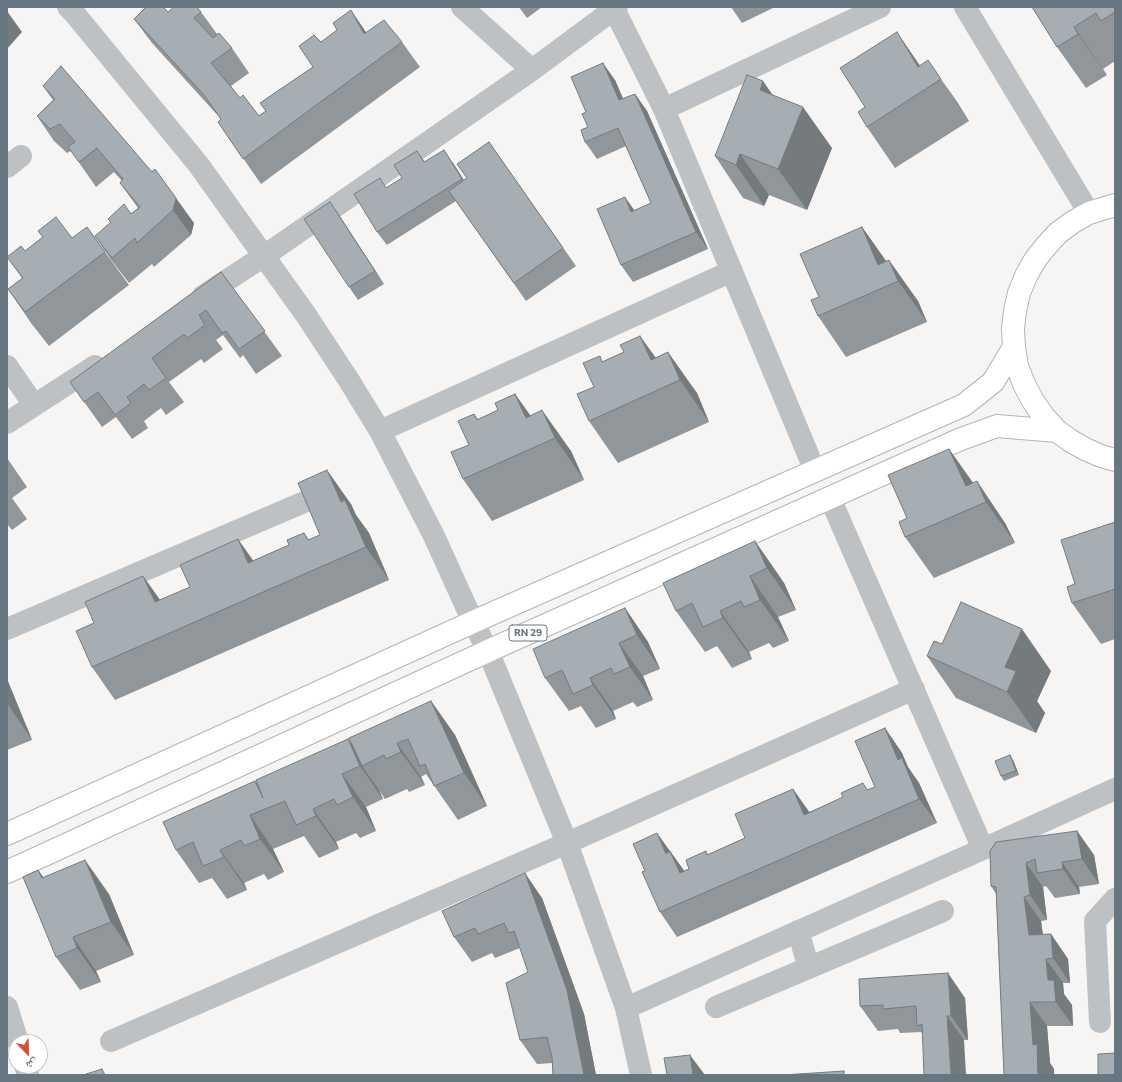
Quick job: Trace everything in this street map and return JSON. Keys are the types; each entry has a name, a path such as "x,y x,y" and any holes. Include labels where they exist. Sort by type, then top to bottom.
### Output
{"main road":[{"path":"1115,205 1089,214 1073,222 1058,233 1046,246 1029,271 1019,293 1013,329 1014,347 1024,384 1032,401 1044,417 1057,431 1085,449 1115,460"},
{"path":"7,834 473,622 964,405 993,382 1014,347"},
{"name":"RN 29","path":"7,872 488,651 961,439 997,426 1057,431"}],"street":[{"path":"68,7 198,164 310,322 350,382 380,431 434,536 473,622 488,651 567,843 626,1008 641,1075"},
{"path":"462,7 532,70"},
{"path":"664,109 880,7"},
{"path":"965,7 1089,214"},
{"path":"185,307 264,256 532,70 615,8 664,109 815,471"},
{"path":"380,431 732,271"},
{"path":"7,423 113,354"},
{"path":"7,366 34,405"},
{"path":"7,630 316,497"},
{"path":"830,498 983,849"},
{"path":"112,1041 567,843 914,689"},
{"path":"626,1008 1115,789"},
{"path":"1100,1022 1095,921 1115,898"},
{"path":"716,1007 943,911"},
{"path":"798,931 809,968"},
{"path":"7,1007 15,1034"}],"building":[{"path":"146,7 163,7 168,12 174,7 197,7 201,12 194,18 213,38 219,33 232,48 211,63 240,98 243,95 259,116 266,111 260,103 313,67 299,46 314,35 321,42 337,30 333,23 351,10 364,34 384,20 402,42 243,159 218,122 221,119 204,95 134,19"},
{"path":"1032,7 1115,7 1115,12 1101,21 1096,13 1074,27 1078,34 1057,47"},
{"path":"897,32 918,67 928,60 941,79 867,127 858,112 865,107 840,68"},
{"path":"603,63 619,100 635,94 696,232 621,265 597,209 625,197 631,212 651,203 618,128 585,142 581,130 588,127 582,114 586,112 571,77"},
{"path":"61,66 152,172 155,169 176,198 173,210 137,243 135,238 112,258 95,236 111,222 108,219 124,204 131,214 140,207 120,183 123,179 97,148 79,162 68,147 75,142 60,124 50,129 37,116 55,99 43,86"},
{"path":"747,75 763,81 760,90 803,107 778,169 740,154 736,165 715,156"},
{"path":"489,142 563,248 514,283 449,191 467,178 457,164"},
{"path":"444,150 462,179 377,232 354,194 380,178 386,188 402,178 394,165 417,151 424,162"},
{"path":"330,202 375,271 349,287 304,219"},
{"path":"56,217 72,238 87,227 105,252 25,312 8,289 23,278 7,257 21,246 25,251 43,237 38,231"},
{"path":"862,227 878,265 889,260 898,281 818,316 811,300 819,297 800,254"},
{"path":"221,272 265,331 239,349 226,331 222,333 206,310 199,315 205,325 187,338 184,334 152,358 166,378 149,390 144,384 127,397 131,403 115,415 98,392 84,402 70,382"},
{"path":"640,336 651,360 668,352 680,380 589,421 577,394 594,387 583,363 600,356 602,362 624,352 620,345"},
{"path":"515,394 526,418 542,410 555,438 463,479 451,452 469,445 458,421 474,414 477,420 498,410 495,403"},
{"path":"949,449 966,486 977,481 986,502 905,537 899,522 907,518 888,475"},
{"path":"327,470 341,502 345,500 366,547 92,667 76,631 94,623 85,602 143,576 155,602 190,587 180,565 238,539 248,563 289,545 287,540 304,533 308,540 320,535 298,483"},
{"path":"1115,522 1115,589 1072,603 1067,587 1075,584 1061,540"},
{"path":"755,541 767,568 750,576 760,600 744,607 741,601 720,611 723,618 703,627 692,603 676,611 663,583"},
{"path":"961,602 1022,629 1005,667 1016,671 1007,692 927,656 934,641 942,644"},
{"path":"625,608 637,635 619,643 630,667 614,674 611,668 590,678 593,685 573,694 562,670 545,678 533,649"},
{"path":"431,701 464,773 434,786 425,764 420,766 408,739 397,743 401,752 386,759 384,755 362,766 349,738"},
{"path":"885,728 898,760 902,758 919,799 660,912 642,872 645,871 633,844 657,833 666,854 670,851 680,873 689,869 686,860 706,851 707,855 745,838 735,814 793,789 804,815 843,797 841,793 863,783 867,790 875,787 855,741"},
{"path":"348,739 360,766 342,774 353,797 337,805 334,799 313,809 316,816 296,825 285,801 250,815 260,839 244,846 241,840 220,850 224,857 203,866 193,842 176,850 163,822 255,781 263,798 256,780"},
{"path":"1010,755 1016,771 1001,776 995,761"},
{"path":"1077,831 1082,859 1062,862 1063,869 1037,873 1035,859 1026,863 1030,895 1024,897 1029,935 1051,934 1053,958 1046,959 1048,980 1054,980 1056,1002 1030,1002 1033,1045 1037,1044 1038,1075 1004,1075 996,887 991,886 990,851 996,842"},
{"path":"85,860 111,922 73,937 77,948 56,957 23,877 38,870 42,878"},
{"path":"525,873 567,990 584,1075 553,1075 552,1057 547,1037 520,1040 506,983 528,972 514,931 509,933 504,923 478,934 475,928 454,937 442,911"},
{"path":"948,973 951,1016 947,1016 951,1075 924,1075 922,1024 917,1026 916,1006 883,1009 883,1005 860,1006 859,979"},
{"path":"1115,1053 1115,1075 1098,1075 1098,1054"},
{"path":"690,1055 693,1075 667,1075 664,1058"},
{"path":"102,1069 105,1075 83,1075"},
{"path":"844,1071 844,1075 783,1075"}]}
